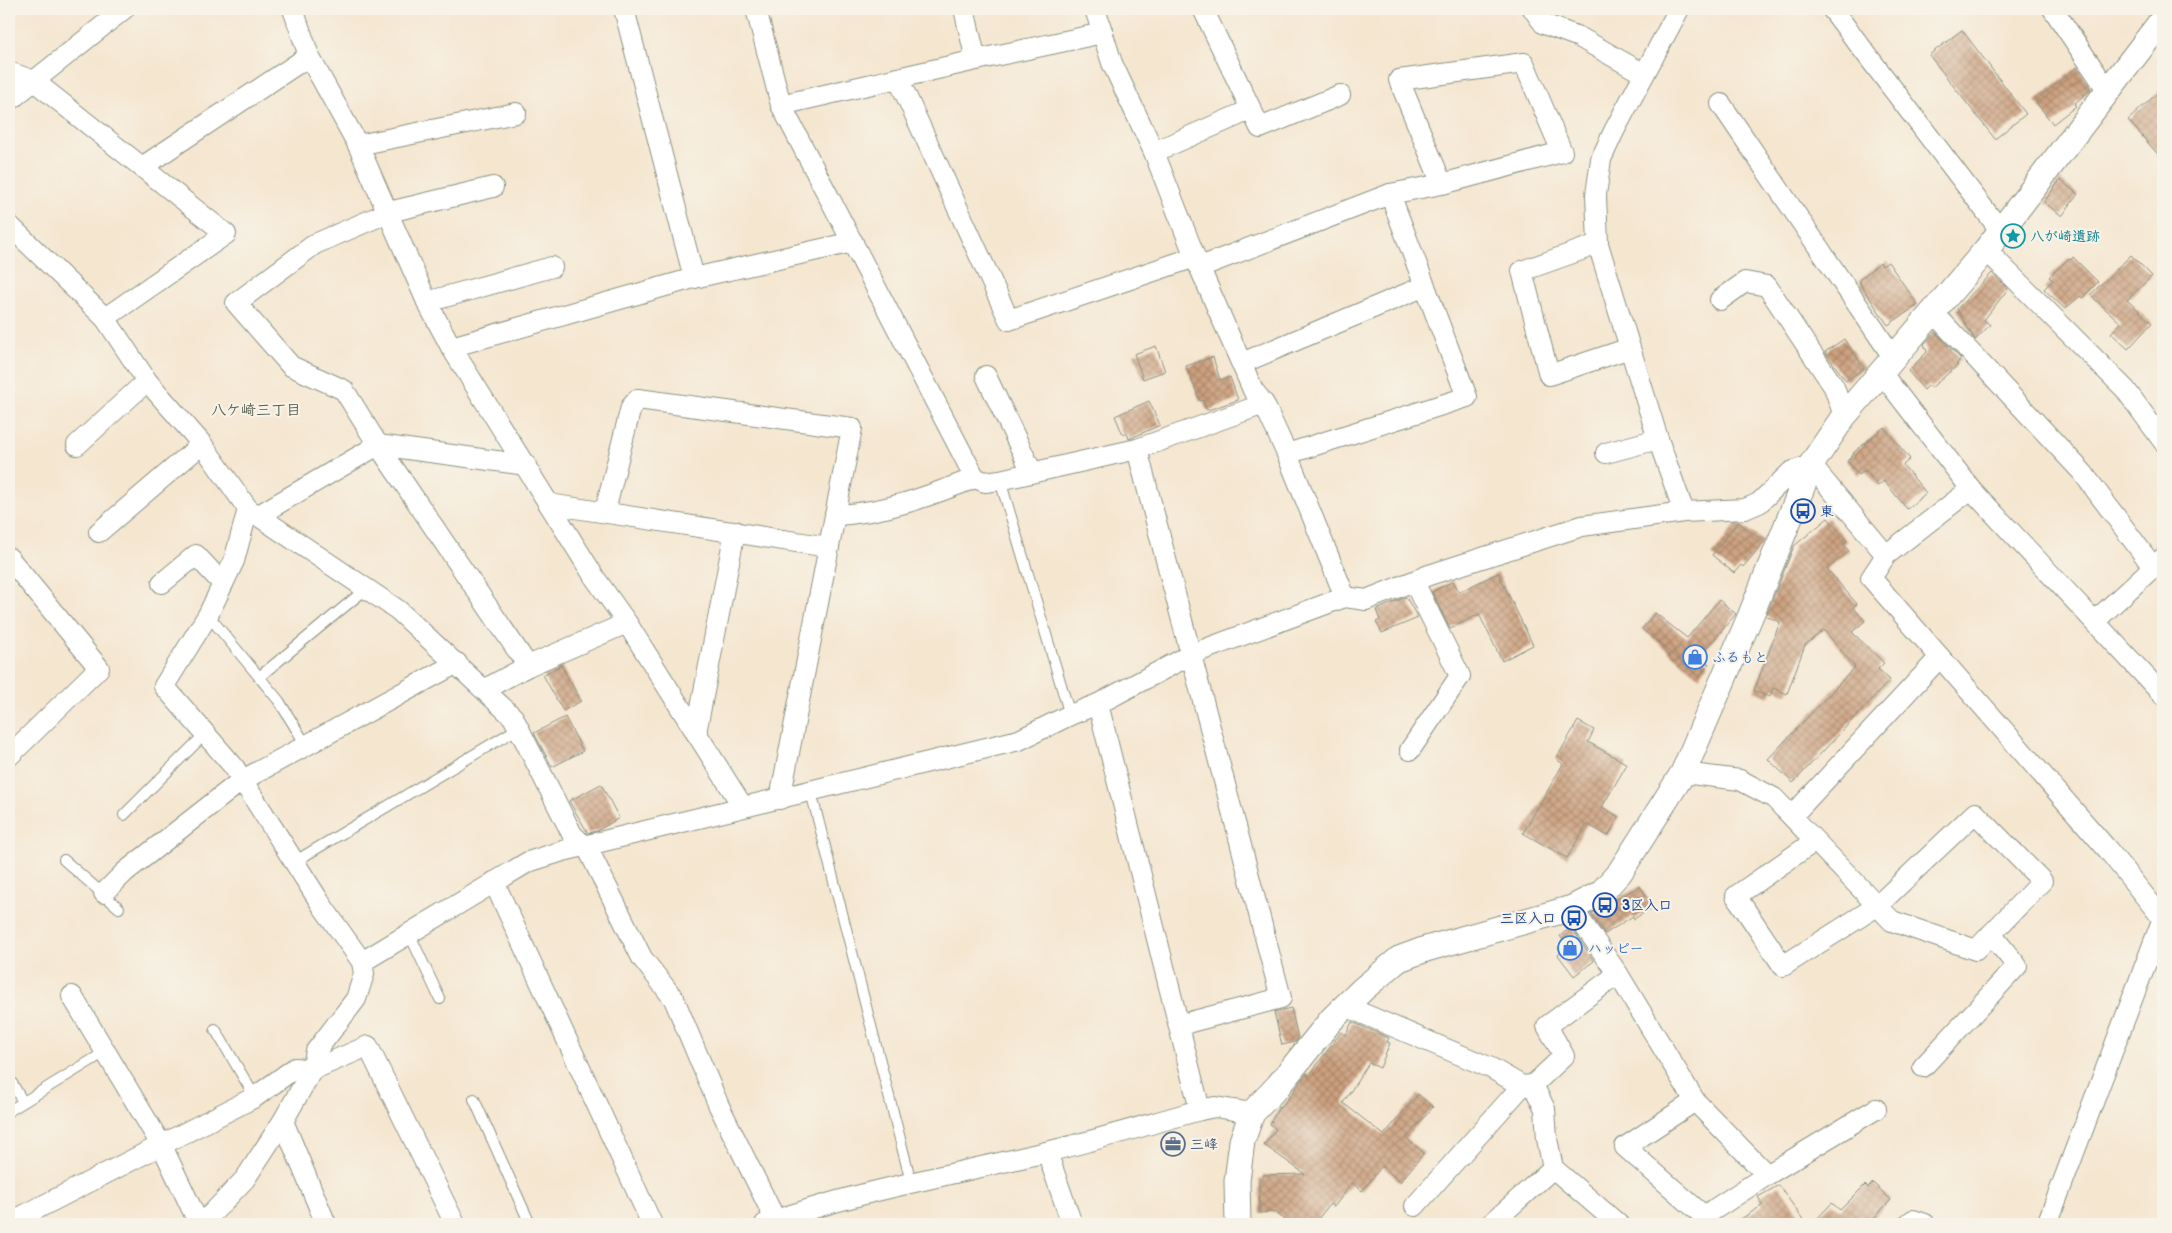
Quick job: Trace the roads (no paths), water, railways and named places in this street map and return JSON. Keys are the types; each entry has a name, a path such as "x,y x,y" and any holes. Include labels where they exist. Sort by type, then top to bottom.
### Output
{"street":[{"path":"9,101 124,9"},
{"path":"293,9 309,56 358,146 389,212 427,302 451,347 595,578 627,623 743,807"},
{"path":"624,9 694,278"},
{"path":"756,9 782,105 975,478 985,482 1000,480 1137,449 1264,404"},
{"path":"964,9 976,60"},
{"path":"1095,9 1112,64 1154,152 1198,262 1253,390 1264,404 1288,454 1346,597"},
{"path":"1203,9 1260,128 1340,95"},
{"path":"1532,9 1544,24 1579,38 1644,74"},
{"path":"1679,9 1601,159 1596,195 1598,244 1658,439 1684,512"},
{"path":"1832,9 2000,230"},
{"path":"2053,9 2108,91"},
{"path":"1238,1224 1237,1181 1242,1141 1252,1114 1345,1006 1399,959 1426,949 1572,908 1600,892 1620,872 1683,773 1747,625 1811,465 1844,416 1886,364 1986,250 2163,19"},
{"path":"782,105 1103,33"},
{"path":"142,167 309,56"},
{"path":"898,78 1009,320 1198,262 1390,194 1442,184 1562,152 1524,63 1399,80 1442,184"},
{"path":"9,72 34,82 226,234 106,318"},
{"path":"1720,104 1886,364 1971,489 2163,696"},
{"path":"1154,152 1250,110"},
{"path":"358,146 516,113"},
{"path":"493,187 389,212 315,244 236,303 290,366 344,390 378,446 528,666"},
{"path":"1288,454 1466,397 1390,194"},
{"path":"9,225 106,318 147,381 202,444 253,512 398,610 513,717 517,729 572,834 589,851 642,958 674,1000 718,1106 770,1222 911,1182 1047,1152 1200,1110 1215,1107 1252,1114"},
{"path":"451,347 694,278 852,242"},
{"path":"1598,244 1522,271 1549,376 1630,348"},
{"path":"1986,250 2125,389 2163,441"},
{"path":"427,302 552,267"},
{"path":"1720,300 1745,282 1767,286 1834,387 1844,416"},
{"path":"1242,363 1425,286"},
{"path":"1932,311 2082,473 2158,563 2095,621"},
{"path":"986,376 1032,472"},
{"path":"77,446 147,381"},
{"path":"604,511 631,407 638,399 852,428 780,799"},
{"path":"1606,453 1658,439"},
{"path":"99,532 202,444"},
{"path":"72,996 162,1146 200,1224 245,1179 283,1121 312,1070 316,1051 356,999 364,974 362,962 240,781 234,767 164,686 208,615 234,562 253,512 378,446 526,465"},
{"path":"1137,449 1281,998 1179,1025"},
{"path":"362,962 528,862 582,846 811,792 1019,740 1070,715 1098,704 1192,654 1346,597 1366,600 1429,575 1582,526 1684,512 1745,509 1759,504 1791,472 1811,465"},
{"path":"1811,465 1886,554"},
{"path":"835,515 853,514 911,503 975,478"},
{"path":"1971,489 1886,554 1871,578 2108,850 2163,918 2047,1224"},
{"path":"549,504 735,531 829,547"},
{"path":"696,733 735,531"},
{"path":"162,583 196,555 223,584"},
{"path":"9,558 99,668 9,756"},
{"path":"1410,750 1460,676 1414,582"},
{"path":"485,689 528,666 627,623"},
{"path":"1792,816 1940,657"},
{"path":"104,893 125,872 240,781 457,663"},
{"path":"1098,704 1200,1110"},
{"path":"1683,773 1740,780 1774,798 1792,816 1815,841 1877,906 1892,921 1976,950 2042,881 1975,813 1877,906 1783,966 1736,896 1815,841"},
{"path":"494,882 652,1224"},
{"path":"1572,908 1618,974 1695,1102 1767,1175"},
{"path":"1924,1067 2017,966 1991,934"},
{"path":"1415,1206 1527,1085 1564,1056 1547,1026 1618,974"},
{"path":"1345,1006 1527,1085 1545,1109 1553,1168 1618,1224"},
{"path":"9,1224 255,1097 295,1068 312,1070 368,1046 455,1224"},
{"path":"1695,1102 1625,1147 1704,1216 1767,1175 1876,1109"},
{"path":"283,1121 326,1224"},
{"path":"1047,1152 1072,1224"},
{"path":"1491,1224 1553,1168"},
{"path":"1908,1224 1913,1220 1925,1224"}],"lane":[{"path":"1000,480 1070,715"},
{"path":"259,678 366,589"},
{"path":"208,615 279,701 306,745"},
{"path":"294,862 517,729"},
{"path":"124,815 205,734"},
{"path":"811,792 911,1182"},
{"path":"64,860 119,908"},
{"path":"409,933 440,999"},
{"path":"215,1029 255,1097"},
{"path":"9,1111 105,1052"},
{"path":"9,1078 23,1102"},
{"path":"474,1099 530,1224"}],"place":[{"name":"八が崎遺跡","path":"2013,236"},
{"name":"東","path":"1803,511"},
{"name":"ふるもと","path":"1695,657"},
{"name":"3区入口","path":"1605,905"},
{"name":"三区入口","path":"1574,918"},
{"name":"ハッピー","path":"1570,948"},
{"name":"三峰","path":"1173,1144"}],"district":[{"name":"八ケ崎三丁目","path":"256,410"}]}
